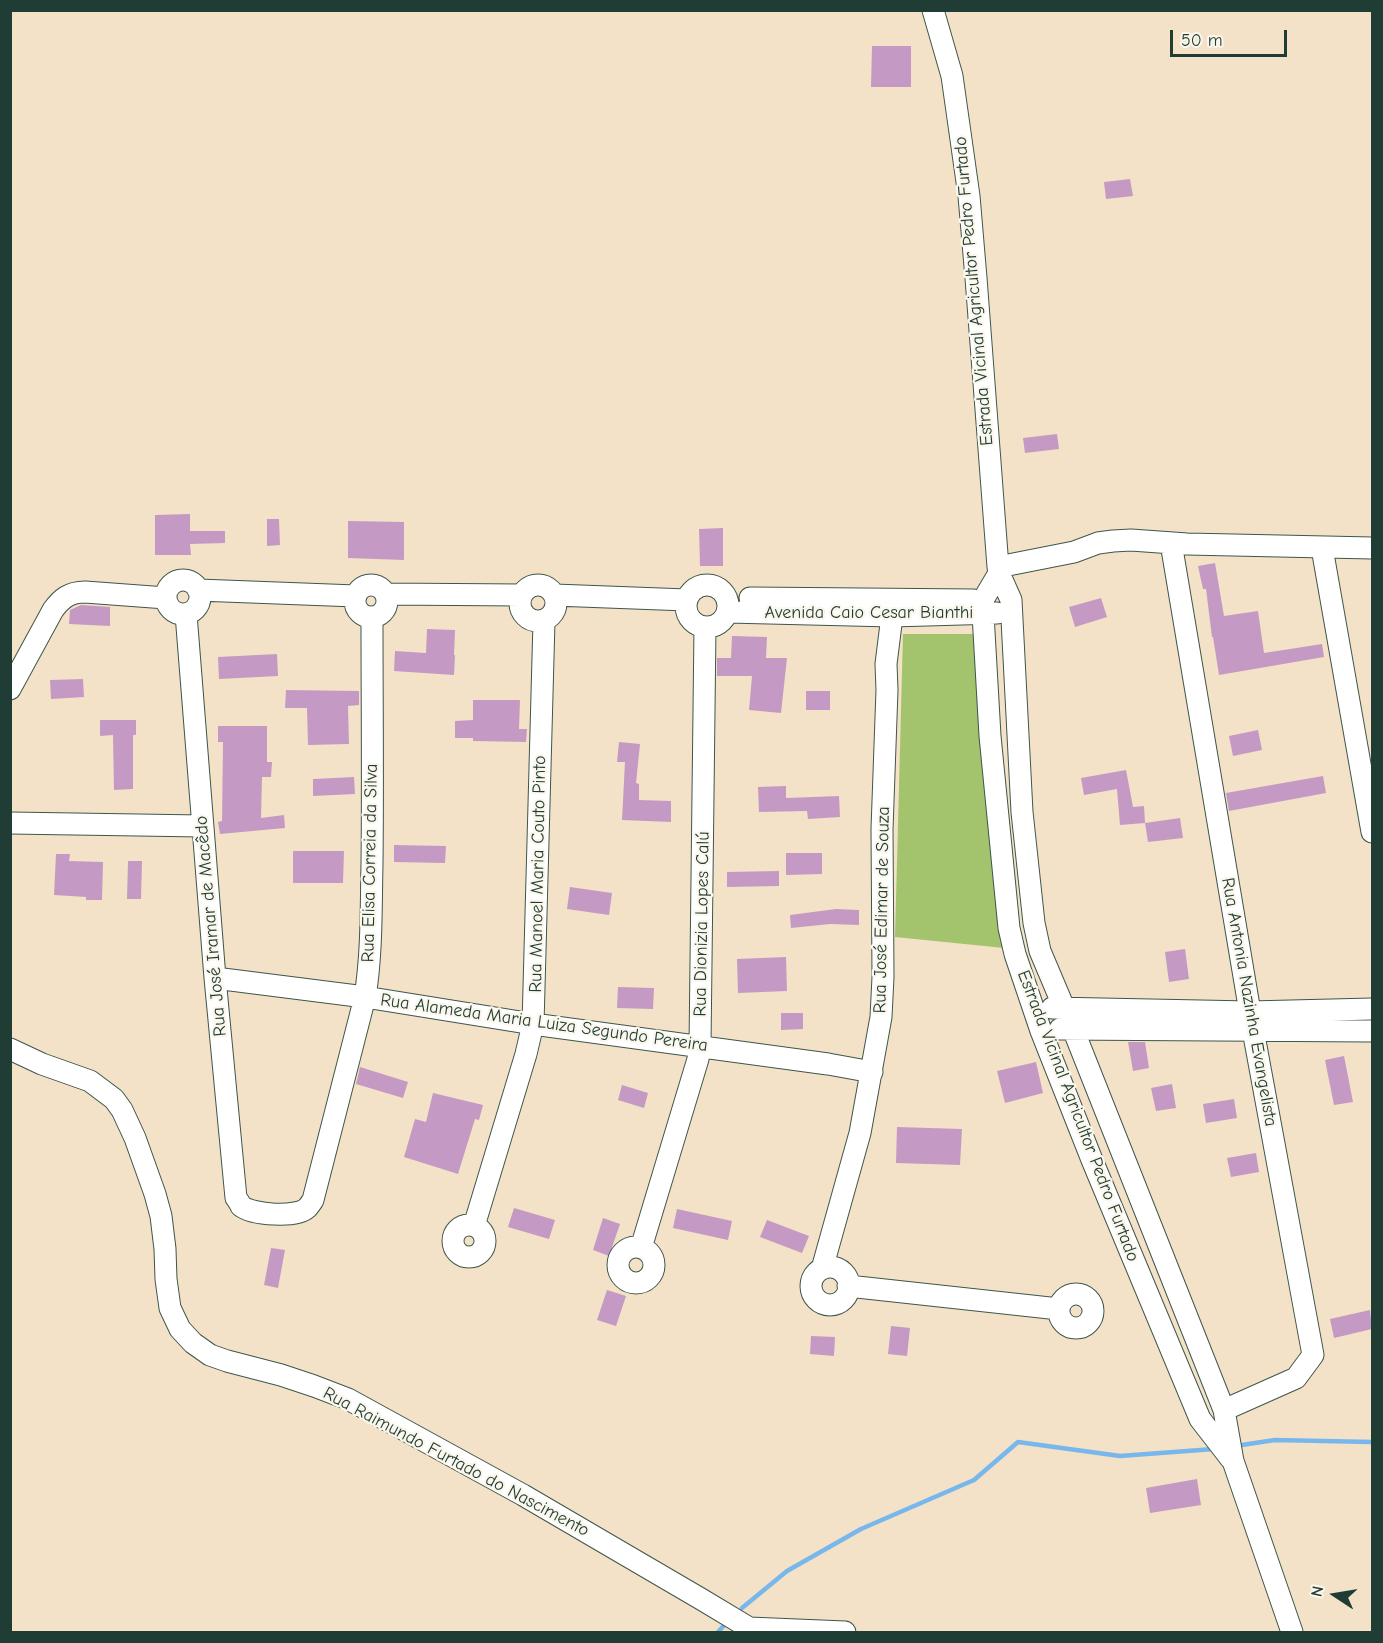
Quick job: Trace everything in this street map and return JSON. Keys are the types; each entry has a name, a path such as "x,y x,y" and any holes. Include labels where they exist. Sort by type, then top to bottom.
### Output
{"street":[{"name":"Estrada Vicinal Agricultor Pedro Furtado","path":"933,10 952,76 969,196 999,570 1011,607 1022,812 1034,923 1040,951 1224,1410 1228,1450 1286,1629"},
{"path":"983,607 999,570 1074,552 1098,543 1131,540 1372,548"},
{"name":"Rua Antonia Nazinha Evangelista","path":"1171,543 1251,1021 1313,1355 1296,1378 1224,1410"},
{"path":"1322,548 1372,832"},
{"path":"195,602 193,583 178,581 169,588 166,598 170,609 180,614 195,602 371,604 521,600"},
{"path":"551,608 546,587 535,585 525,590 521,600 521,611 533,621 551,608 687,607 694,623 711,627 722,622 727,605"},
{"name":"Avenida Caio Cesar Bianthi","path":"687,607 694,590 706,585 719,588 727,605"},
{"path":"10,689 53,610 66,596 84,592 166,598"},
{"name":"Rua José Iramar de Macêdo","path":"195,602 202,826 236,1198 241,1206 271,1214"},
{"name":"Rua Elisa Correia da Silva","path":"271,1214 300,1211 307,1208 313,1200 369,970 372,813 371,604"},
{"name":"Avenida Caio Cesar Bianthi","path":"727,605 1011,607"},
{"name":"Avenida Caio Cesar Bianthi","path":"727,605 892,616 983,607"},
{"name":"Estrada Vicinal Agricultor Pedro Furtado","path":"983,607 990,736 1009,927 1015,954 1041,1031 1092,1160 1200,1419 1228,1450"},
{"name":"Rua Manoel Maria Couto Pinto","path":"474,1226 533,1024 551,608"},
{"name":"Rua José Edimar de Souza","path":"848,1286 845,1297 829,1305 818,1301 811,1284 813,1278 822,1269 860,1133 881,1017 886,664 892,616"},
{"name":"Rua Dionizia Lopes Calú","path":"641,1248 700,1046 705,627"},
{"path":"10,823 202,826"},
{"name":"Rua Alameda Maria Luiza Segundo Pereira","path":"215,978 364,997 533,1024 872,1072"},
{"path":"1033,1009 1064,1007 1372,1031"},
{"path":"1041,1031 1251,1021 1372,1009"},
{"name":"Rua Raimundo Furtado do Nascimento","path":"10,1049 42,1064 90,1081 114,1099 122,1110 135,1138 161,1216 170,1308 180,1329 193,1343 210,1355 281,1375 348,1399 524,1495 752,1630"},
{"path":"822,1269 828,1267 840,1270 848,1286 1059,1309"},
{"path":"752,1630 845,1632"}],"green space":[{"path":"903,634 984,634 1014,949 895,937"}],"building":[{"path":"872,46 911,46 911,87 871,87"},
{"path":"1130,179 1133,196 1106,199 1104,182"},
{"path":"1057,434 1059,449 1025,453 1023,438"},
{"path":"190,514 190,531 225,531 225,543 190,544 191,555 155,555 155,515"},
{"path":"267,519 279,519 280,545 267,546"},
{"path":"348,521 404,522 404,560 348,558"},
{"path":"723,528 723,566 700,566 699,529"},
{"path":"1215,563 1224,616 1258,611 1264,653 1322,644 1324,657 1219,675 1206,589 1203,589 1198,566"},
{"path":"1101,598 1107,617 1075,627 1069,607"},
{"path":"81,605 110,607 110,626 69,624 70,610"},
{"path":"427,629 455,630 454,675 394,671 395,651 426,653"},
{"path":"732,636 767,637 766,658 787,658 781,713 749,710 752,676 717,676 717,658 731,658"},
{"path":"277,654 278,676 219,679 218,657"},
{"path":"83,679 84,697 51,699 50,680"},
{"path":"286,690 359,691 359,705 348,706 349,744 308,745 307,708 285,708"},
{"path":"806,691 830,691 830,710 806,710"},
{"path":"473,700 520,700 519,729 527,729 526,742 473,741 473,738 455,738 455,721 473,720"},
{"path":"100,720 136,720 136,735 133,735 133,789 114,790 113,735 100,736"},
{"path":"218,726 267,726 267,762 272,762 271,777 262,777 261,818 284,815 285,828 220,834 218,822 222,821 223,742 218,742"},
{"path":"1258,730 1262,750 1233,756 1229,736"},
{"path":"619,742 640,744 636,783 639,784 639,800 671,801 671,822 622,820 625,762 617,762"},
{"path":"1126,770 1133,807 1144,806 1145,823 1120,825 1117,789 1084,795 1081,778"},
{"path":"1323,776 1326,793 1229,811 1226,793"},
{"path":"354,777 355,794 313,796 313,779"},
{"path":"786,786 786,798 839,796 840,817 808,819 807,811 759,812 758,787"},
{"path":"1180,818 1183,838 1148,842 1145,823"},
{"path":"394,845 446,846 445,863 394,862"},
{"path":"293,851 344,851 343,883 293,883"},
{"path":"786,853 822,853 822,874 786,875"},
{"path":"56,854 70,854 69,861 103,862 102,900 54,895"},
{"path":"128,861 142,861 141,899 127,899"},
{"path":"779,871 779,886 727,887 727,872"},
{"path":"570,887 612,893 609,915 567,909"},
{"path":"836,909 859,910 859,925 830,924 791,928 790,915"},
{"path":"1185,949 1189,979 1169,982 1165,952"},
{"path":"786,957 787,991 738,993 737,959"},
{"path":"618,987 654,988 653,1009 617,1008"},
{"path":"781,1013 803,1013 803,1029 781,1030"},
{"path":"1128,1042 1145,1042 1149,1068 1133,1071"},
{"path":"1344,1056 1353,1102 1334,1105 1325,1060"},
{"path":"1036,1062 1043,1093 1005,1103 997,1071"},
{"path":"360,1067 408,1082 403,1098 356,1084"},
{"path":"1172,1084 1176,1108 1156,1111 1151,1088"},
{"path":"622,1085 648,1093 644,1108 618,1100"},
{"path":"433,1093 483,1105 479,1120 475,1119 458,1174 404,1157 415,1119 426,1122"},
{"path":"1234,1099 1237,1118 1206,1123 1203,1104"},
{"path":"897,1127 962,1129 960,1165 896,1163"},
{"path":"1256,1153 1259,1172 1231,1177 1227,1158"},
{"path":"514,1208 555,1220 549,1239 508,1227"},
{"path":"677,1209 732,1221 728,1240 673,1228"},
{"path":"603,1218 620,1224 609,1256 593,1250"},
{"path":"767,1220 809,1236 802,1253 760,1237"},
{"path":"271,1248 285,1250 278,1288 264,1285"},
{"path":"607,1290 626,1296 616,1326 597,1320"},
{"path":"1370,1310 1372,1329 1334,1338 1330,1319"},
{"path":"891,1326 910,1328 907,1356 888,1354"},
{"path":"811,1336 835,1337 834,1356 810,1354"},
{"path":"1197,1479 1201,1505 1150,1513 1146,1488"}],"waterway":[{"path":"1235,1446 1275,1440 1372,1442"},
{"path":"742,1608 787,1571 861,1529 974,1480 1018,1442 1120,1456 1214,1449"},
{"path":"718,1632 728,1621"}]}
